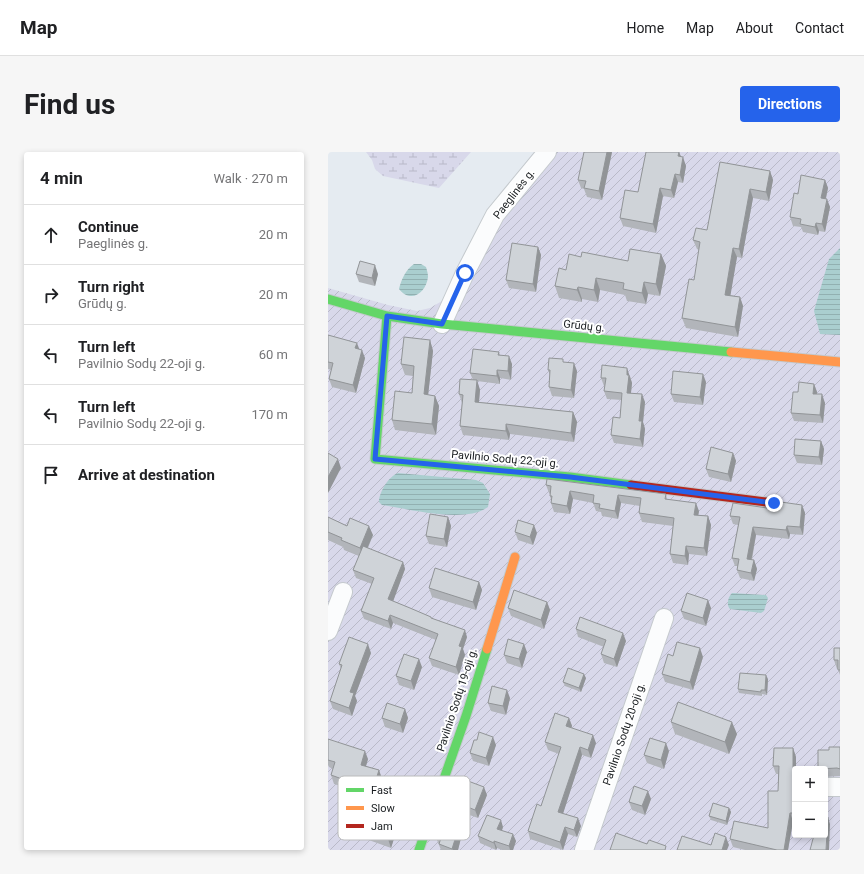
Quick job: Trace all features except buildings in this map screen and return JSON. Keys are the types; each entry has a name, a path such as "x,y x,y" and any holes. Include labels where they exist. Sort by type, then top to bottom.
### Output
{"street":[{"name":"Paeglinės g.","path":"442,324 465,273 495,215 547,152"},
{"name":"Grūdų g.","path":"328,299 387,316 442,324 840,362"},
{"name":"Pavilnio Sodų 22-oji g.","path":"387,316 375,459 570,477 774,503"},
{"name":"Pavilnio Sodų 19-oji g.","path":"445,776 466,716 515,557"},
{"path":"328,630 343,592"},
{"name":"Pavilnio Sodų 20-oji g.","path":"584,850 664,618"},
{"path":"828,787 840,787"},
{"name":"Pavilnio Sodų 19-oji g.","path":"419,850 423,840"}],"green space":[{"path":"366,152 471,152 439,188 383,176 375,169 372,160"},
{"path":"534,152 840,152 840,850 328,850 328,288 388,305 417,311 430,308 442,301 467,250 507,186"}],"shaded area":[{"path":"840,248 840,335 820,334 814,311 829,259"},
{"path":"414,264 421,264 426,267 428,277 427,283 417,295 408,296 399,289 404,275"},
{"path":"398,473 476,480 483,483 490,494 488,507 478,512 452,515 422,512 382,505 379,502 379,498 383,489 391,477"},
{"path":"732,593 766,595 768,598 764,611 761,613 730,609 728,601"}],"traffic: fast":[{"path":"328,299 387,316 442,324 731,352"},
{"path":"387,316 375,459 570,477 631,485"},
{"path":"445,776 487,649"},
{"path":"419,850 423,840"}],"traffic: slow":[{"path":"731,352 840,362"},
{"path":"487,649 515,557"}],"traffic: jam":[{"path":"631,485 774,503"}],"route":[{"path":"465,273 442,324 387,316 375,459 570,477 774,503"}]}
